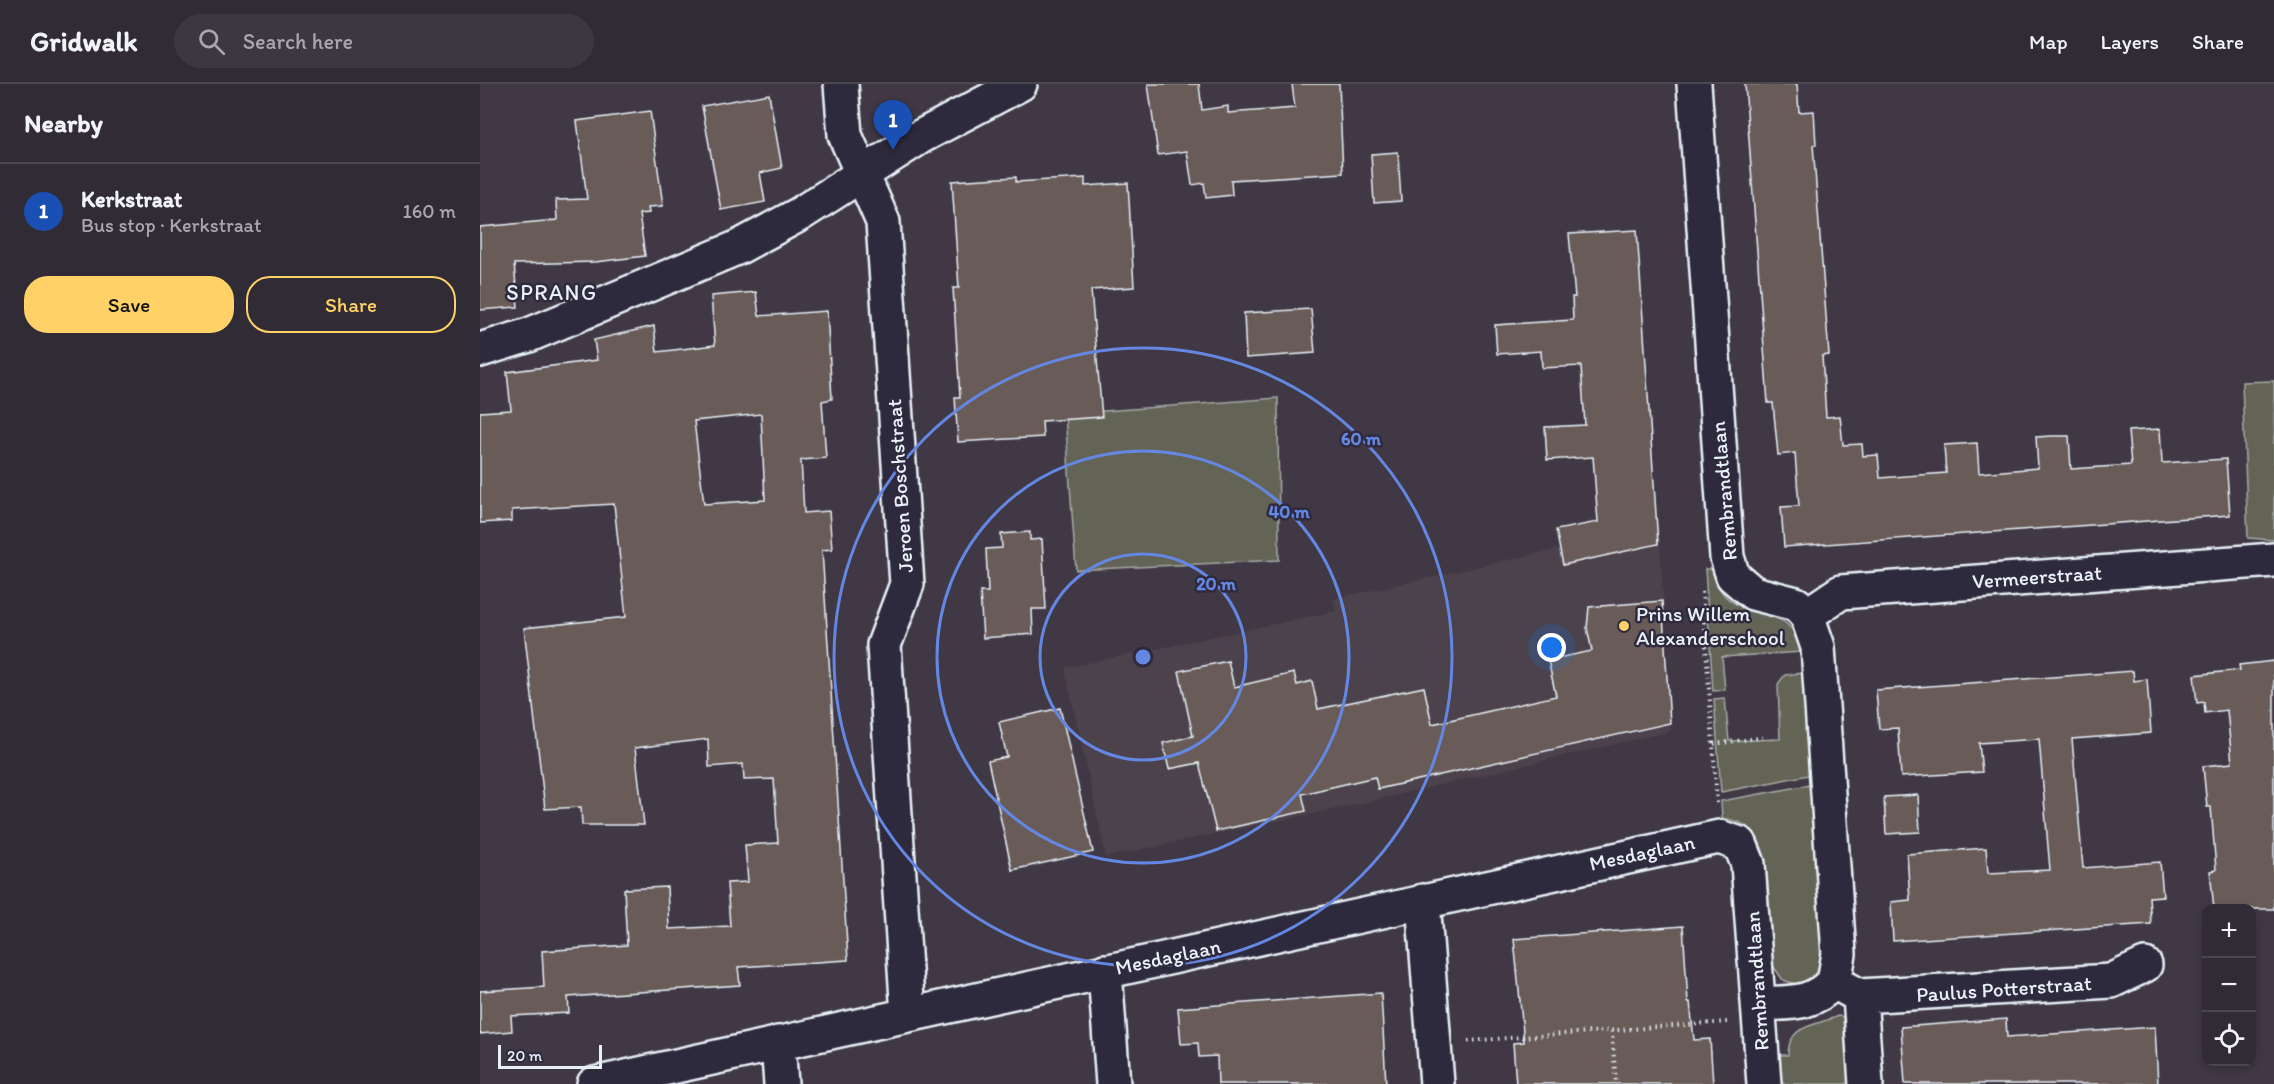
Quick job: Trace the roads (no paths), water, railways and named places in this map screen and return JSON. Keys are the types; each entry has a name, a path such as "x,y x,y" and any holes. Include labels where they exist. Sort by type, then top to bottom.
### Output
{"street":[{"name":"Jeroen Boschstraat","path":"841,84 845,135 884,222 907,584 884,645 908,1015"},
{"path":"480,350 529,335 739,247 920,137 1020,84"},
{"name":"Rembrandtlaan","path":"1694,84 1727,557 1733,576 1753,593 1796,604 1807,615"},
{"name":"Vermeerstraat","path":"1807,615 1841,592 2274,560"},
{"path":"1807,615 1818,653 1839,954 1866,1084"},
{"name":"Rembrandtlaan","path":"1730,840 1748,864 1764,1084"},
{"name":"Mesdaglaan","path":"594,1084 1423,901 1730,840"},
{"path":"1423,901 1437,1084"},
{"name":"Paulus Potterstraat","path":"1847,989 2111,981 2145,965"},
{"path":"1105,971 1113,1084"},
{"path":"1759,1012 1847,989"},
{"path":"778,1043 781,1084"}],"place":[{"name":"Kerkstraat","path":"893,150"},
{"name":"Prins Willem Alexanderschool","path":"1624,626"}],"district":[{"name":"SPRANG","path":"552,292"}]}
